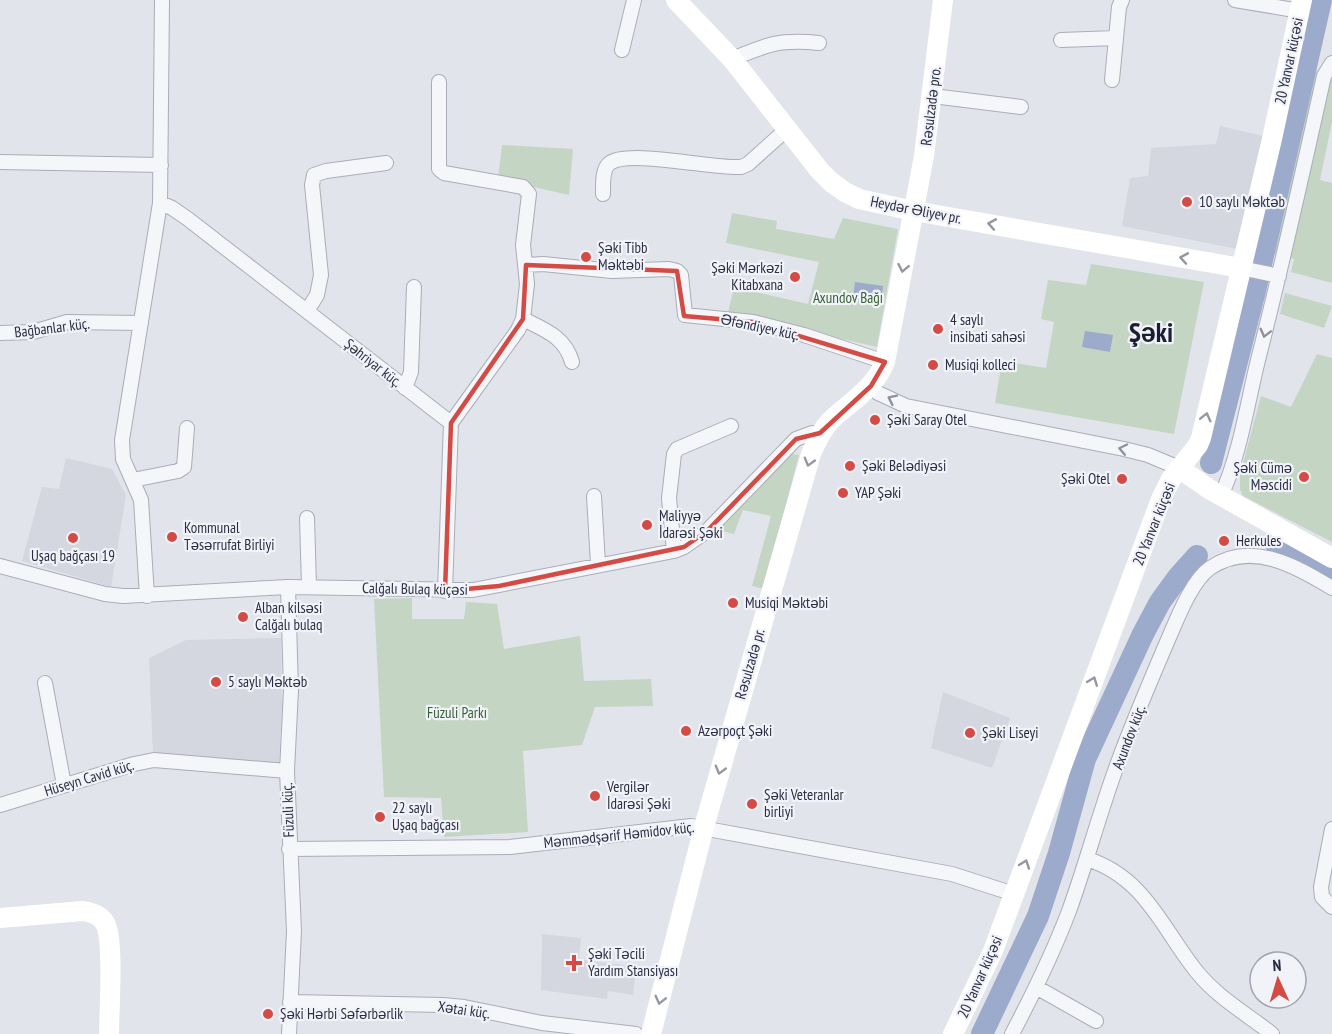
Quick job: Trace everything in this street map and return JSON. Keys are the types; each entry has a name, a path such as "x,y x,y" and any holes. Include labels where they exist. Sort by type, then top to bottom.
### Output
{"main road":[{"name":"Heydər Əliyev pr.","path":"676,0 732,58 820,171 845,192 869,201 914,211 1246,269"},
{"name":"Rəsulzadə pro.","path":"885,362 933,96 943,0"},
{"name":"20 Yanvar küçəsi","path":"953,1034 989,960 1161,499 1179,468 1198,446 1201,438 1246,269 1301,5"},
{"name":"Rəsulzadə pr.","path":"651,1034 704,826 811,454 820,433 829,422 871,386 885,362"},
{"path":"1179,468 1221,496 1332,558"},
{"path":"0,918 83,911 100,917 105,924 109,946 109,1034"}],"street":[{"path":"147,596 142,510 139,493 123,459 122,440 160,203 162,0"},
{"path":"622,50 634,0"},
{"path":"1112,80 1119,7 1122,0"},
{"path":"1235,0 1301,5"},
{"path":"1060,40 1116,38"},
{"path":"732,58 761,46 783,41 819,43"},
{"path":"1221,496 1229,477 1274,275 1324,76 1332,63"},
{"path":"439,82 439,169 444,173 524,187 528,190 523,245 527,284 523,319 518,330 451,423 445,591"},
{"path":"933,96 1021,107"},
{"path":"603,194 605,169 615,160 634,159 730,168 741,167 756,158 787,129"},
{"path":"0,162 161,165"},
{"path":"307,311 316,295 321,275 312,185 314,175 326,171 386,163"},
{"name":"Şəhriyar küç.","path":"160,203 188,219 451,423"},
{"name":"Əfəndiyev küç.","path":"526,265 543,264 612,271 669,269 681,275 685,315 753,322 804,335 885,362"},
{"path":"1246,269 1274,275"},
{"path":"405,388 411,372 414,287"},
{"path":"523,319 553,334 565,345 572,362"},
{"name":"Bağbanlar küç.","path":"0,333 33,332 67,322 141,323"},
{"path":"871,386 878,393 906,406 1124,449 1157,458 1179,468"},
{"path":"674,551 669,498 674,454 677,449 731,426"},
{"path":"133,480 178,471 184,467 187,429"},
{"name":"Calğalı Bulaq küçəsi","path":"0,566 105,594 147,596 288,586 445,591 500,586 684,548 707,531 796,439 812,433 820,433"},
{"path":"594,496 598,564"},
{"path":"306,518 309,587"},
{"name":"Axundov küç.","path":"1012,1034 1057,940 1087,859 1116,768 1151,679 1184,605 1203,575 1209,569 1232,559 1243,556 1260,556 1291,566 1332,588"},
{"name":"Füzuli küç.","path":"288,586 291,690 287,771 294,931 289,1034"},
{"path":"45,683 64,786"},
{"name":"Hüseyn Cavid küç.","path":"0,805 154,760 287,771"},
{"name":"Məmmədşərif Həmidov küç.","path":"289,849 510,847 679,826 704,826 952,874 1014,894"},
{"path":"1332,829 1321,887 1322,897 1332,907"},
{"path":"1087,859 1102,863 1134,887 1157,913 1196,971 1214,991 1272,1034"},
{"path":"1036,987 1096,1021"},
{"name":"Xətai küç.","path":"290,1002 443,1005 542,1023 636,1034"}],"highlighted area":[{"path":"526,265 677,271 684,316 753,322 885,362 871,386 820,433 796,439 707,531 684,547 499,586 445,591 451,423 523,319"}],"shaded area":[{"name":"10 saylı Məktəb","path":"1220,126 1263,136 1237,249 1122,226 1130,178 1148,176 1151,148 1216,144"},
{"name":"Uşaq bağçası 19","path":"66,458 112,469 126,495 111,587 22,561 42,487 59,489"},
{"name":"5 saylı Məktəb","path":"281,638 282,705 279,764 153,755 149,658 186,640"},
{"name":"Şəki Liseyi","path":"943,692 1010,718 992,768 931,748"},
{"name":"Şəki Təcili Yardım Stansiyası","path":"542,934 581,938 579,959 636,967 633,995 608,991 607,999 541,990"}],"green space":[{"path":"1310,69 1332,75 1332,122 1320,180 1332,183 1332,283 1291,272 1294,259 1267,252"},
{"path":"502,145 573,149 569,195 498,179"},
{"name":"Axundov Bağı","path":"732,213 777,221 776,229 834,239 843,218 898,229 877,347 728,313 734,287 808,304 819,262 726,243"},
{"path":"1091,264 1204,282 1174,434 995,403 1002,361 1046,368 1054,322 1041,319 1048,280 1086,285"},
{"path":"1285,293 1332,306 1324,328 1280,314"},
{"path":"1317,354 1332,358 1332,542 1243,496 1240,489 1240,475 1261,396 1291,407"},
{"path":"792,454 799,455 764,589 752,586 771,516 743,510 734,534 718,530"},
{"name":"Füzuli Parkı","path":"412,598 412,619 464,619 466,602 497,604 504,649 580,636 584,681 651,679 653,706 595,707 582,745 523,751 528,832 444,837 441,798 384,797 374,599"}],"water":[{"path":"855,282 883,286 881,303 853,299"},
{"path":"1085,331 1113,335 1110,352 1082,347"}],"waterway":[{"path":"1211,463 1255,291 1321,0"},
{"path":"1276,544 1315,559 1332,569"},
{"path":"982,1034 1038,916 1059,853 1085,759 1160,602 1197,556"}],"place":[{"name":"10 saylı Məktəb","path":"1187,202"},
{"name":"Şəki Tibb Məktəbi","path":"586,257"},
{"name":"Şəki Mərkəzi Kitabxana","path":"795,277"},
{"name":"4 saylı insibati sahəsi","path":"938,329"},
{"name":"Musiqi kolleci","path":"933,365"},
{"name":"Şəki Saray Otel","path":"875,420"},
{"name":"Şəki Belədiyəsi","path":"850,466"},
{"name":"Şəki Cümə Məscidi","path":"1304,477"},
{"name":"Şəki Otel","path":"1122,479"},
{"name":"YAP Şəki","path":"843,493"},
{"name":"Maliyyə İdarəsi Şəki","path":"647,525"},
{"name":"Kommunal Təsərrufat Birliyi","path":"172,537"},
{"name":"Uşaq bağçası 19","path":"73,538"},
{"name":"Herkules","path":"1224,541"},
{"name":"Musiqi Məktəbi","path":"733,603"},
{"name":"Alban kilsəsi Calğalı bulaq","path":"243,617"},
{"name":"5 saylı Məktəb","path":"216,682"},
{"name":"Azərpoçt Şəki","path":"686,731"},
{"name":"Şəki Liseyi","path":"970,733"},
{"name":"Vergilər İdarəsi Şəki","path":"595,796"},
{"name":"Şəki Veteranlar birliyi","path":"752,804"},
{"name":"22 saylı Uşaq bağçası","path":"380,817"},
{"name":"Şəki Təcili Yardım Stansiyası","path":"574,963"},
{"name":"Şəki Hərbi Səfərbərlik","path":"268,1014"}],"district":[{"name":"Şəki","path":"1151,333"}]}
